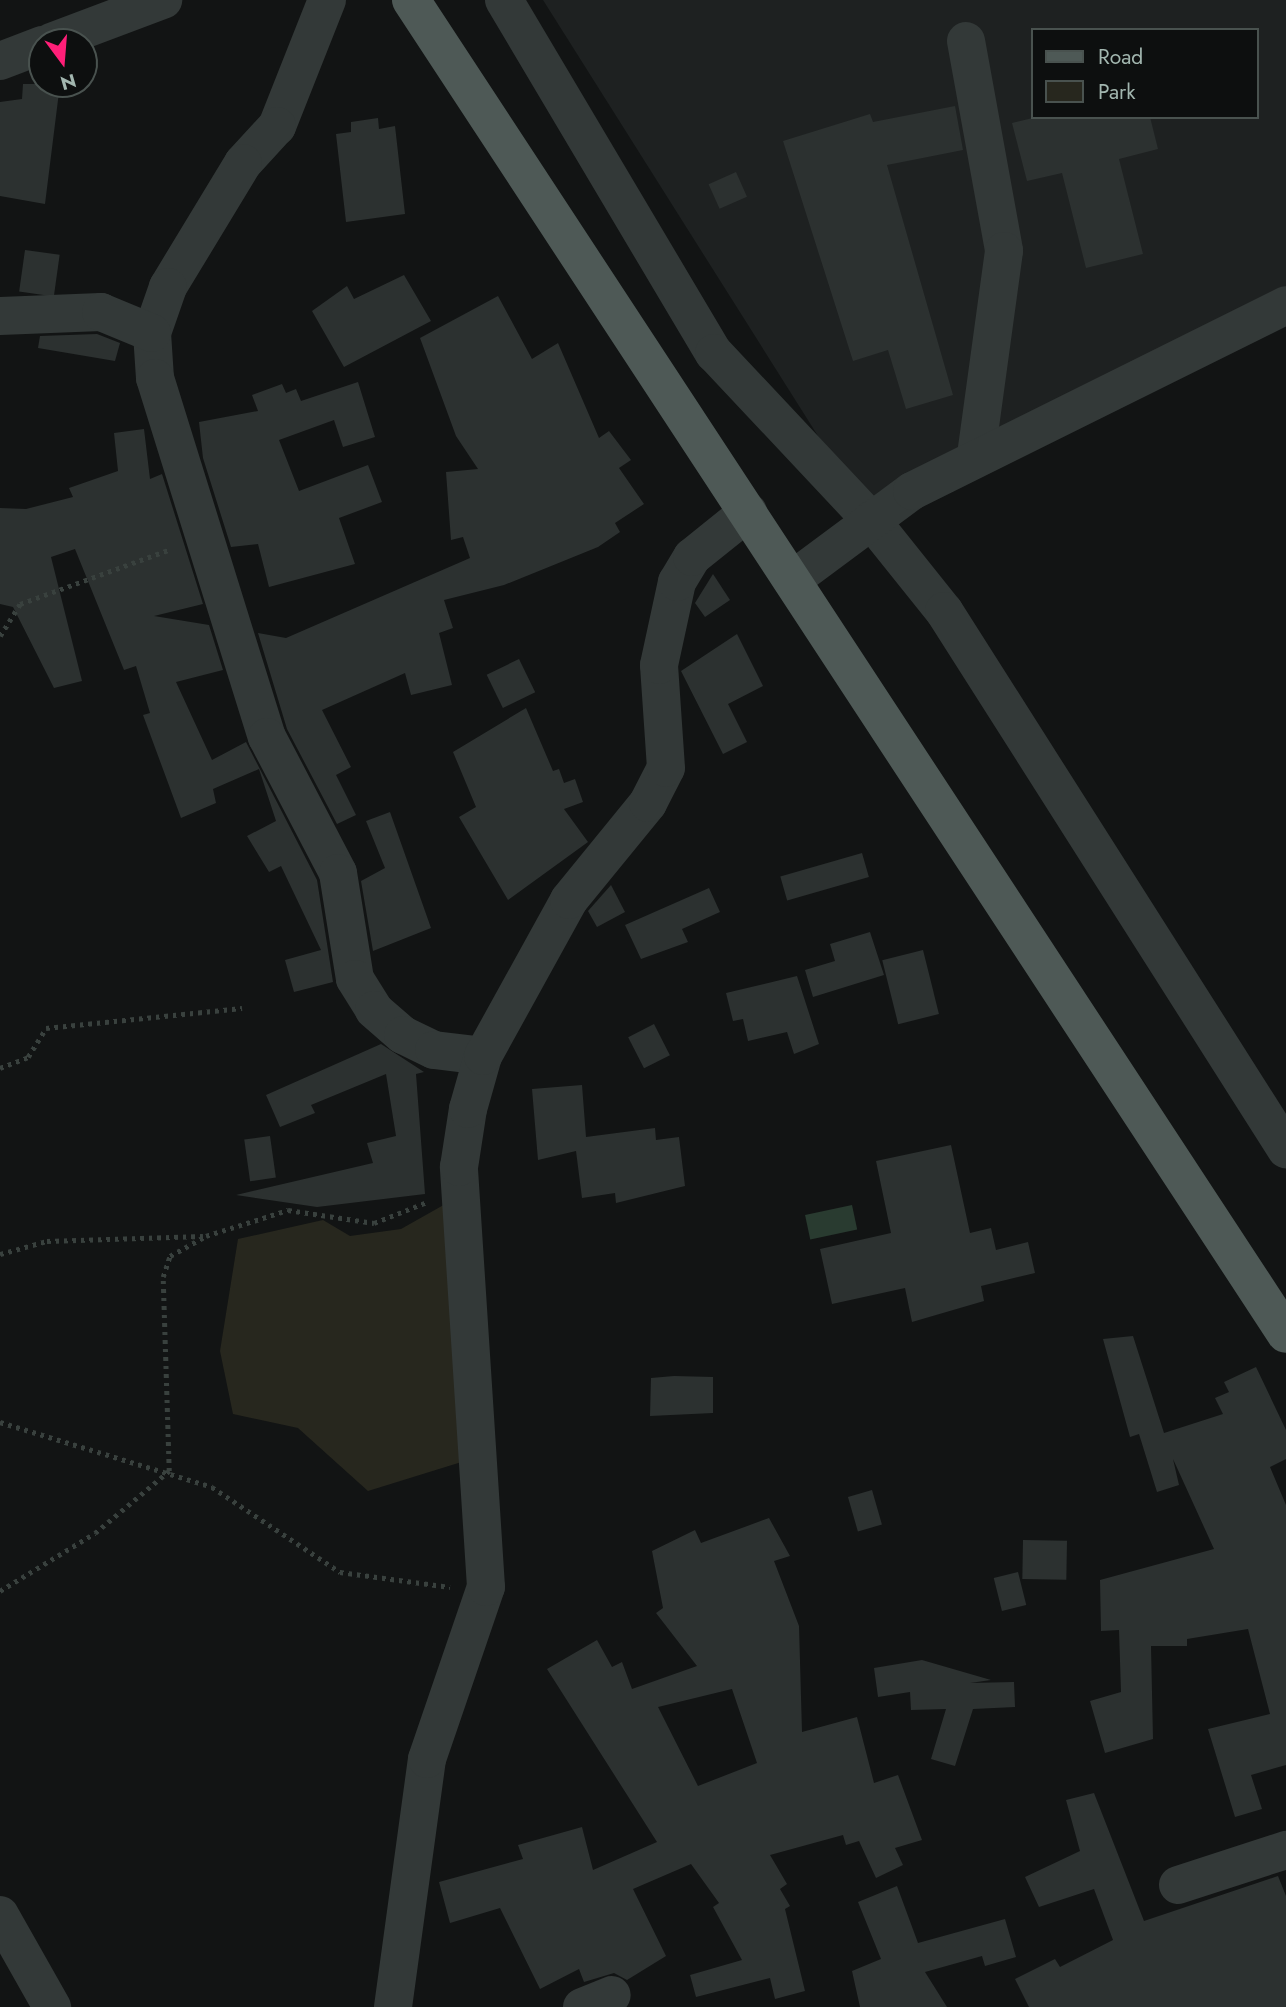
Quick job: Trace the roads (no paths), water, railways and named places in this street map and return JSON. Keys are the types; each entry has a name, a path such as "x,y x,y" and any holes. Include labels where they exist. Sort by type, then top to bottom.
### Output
{"main road":[{"path":"411,0 1286,1334"}],"street":[{"path":"88,28 163,0"},
{"path":"327,0 277,126 203,222 168,287 152,333 164,420 206,534 267,737 338,873 355,979 374,1010 403,1035 434,1050 483,1056"},
{"path":"504,0 713,353 871,520 944,611 1286,1149"},
{"path":"966,41 1004,251 976,455"},
{"path":"0,61 28,50"},
{"path":"792,580 871,520 976,455 1286,305"},
{"path":"0,316 101,312 152,333"},
{"path":"393,2007 427,1759 486,1587 459,1167 483,1056 569,900 648,803 666,768 659,665 677,582 692,557 748,512"},
{"path":"1178,1885 1286,1850"},
{"path":"0,1915 52,2007"}]}
